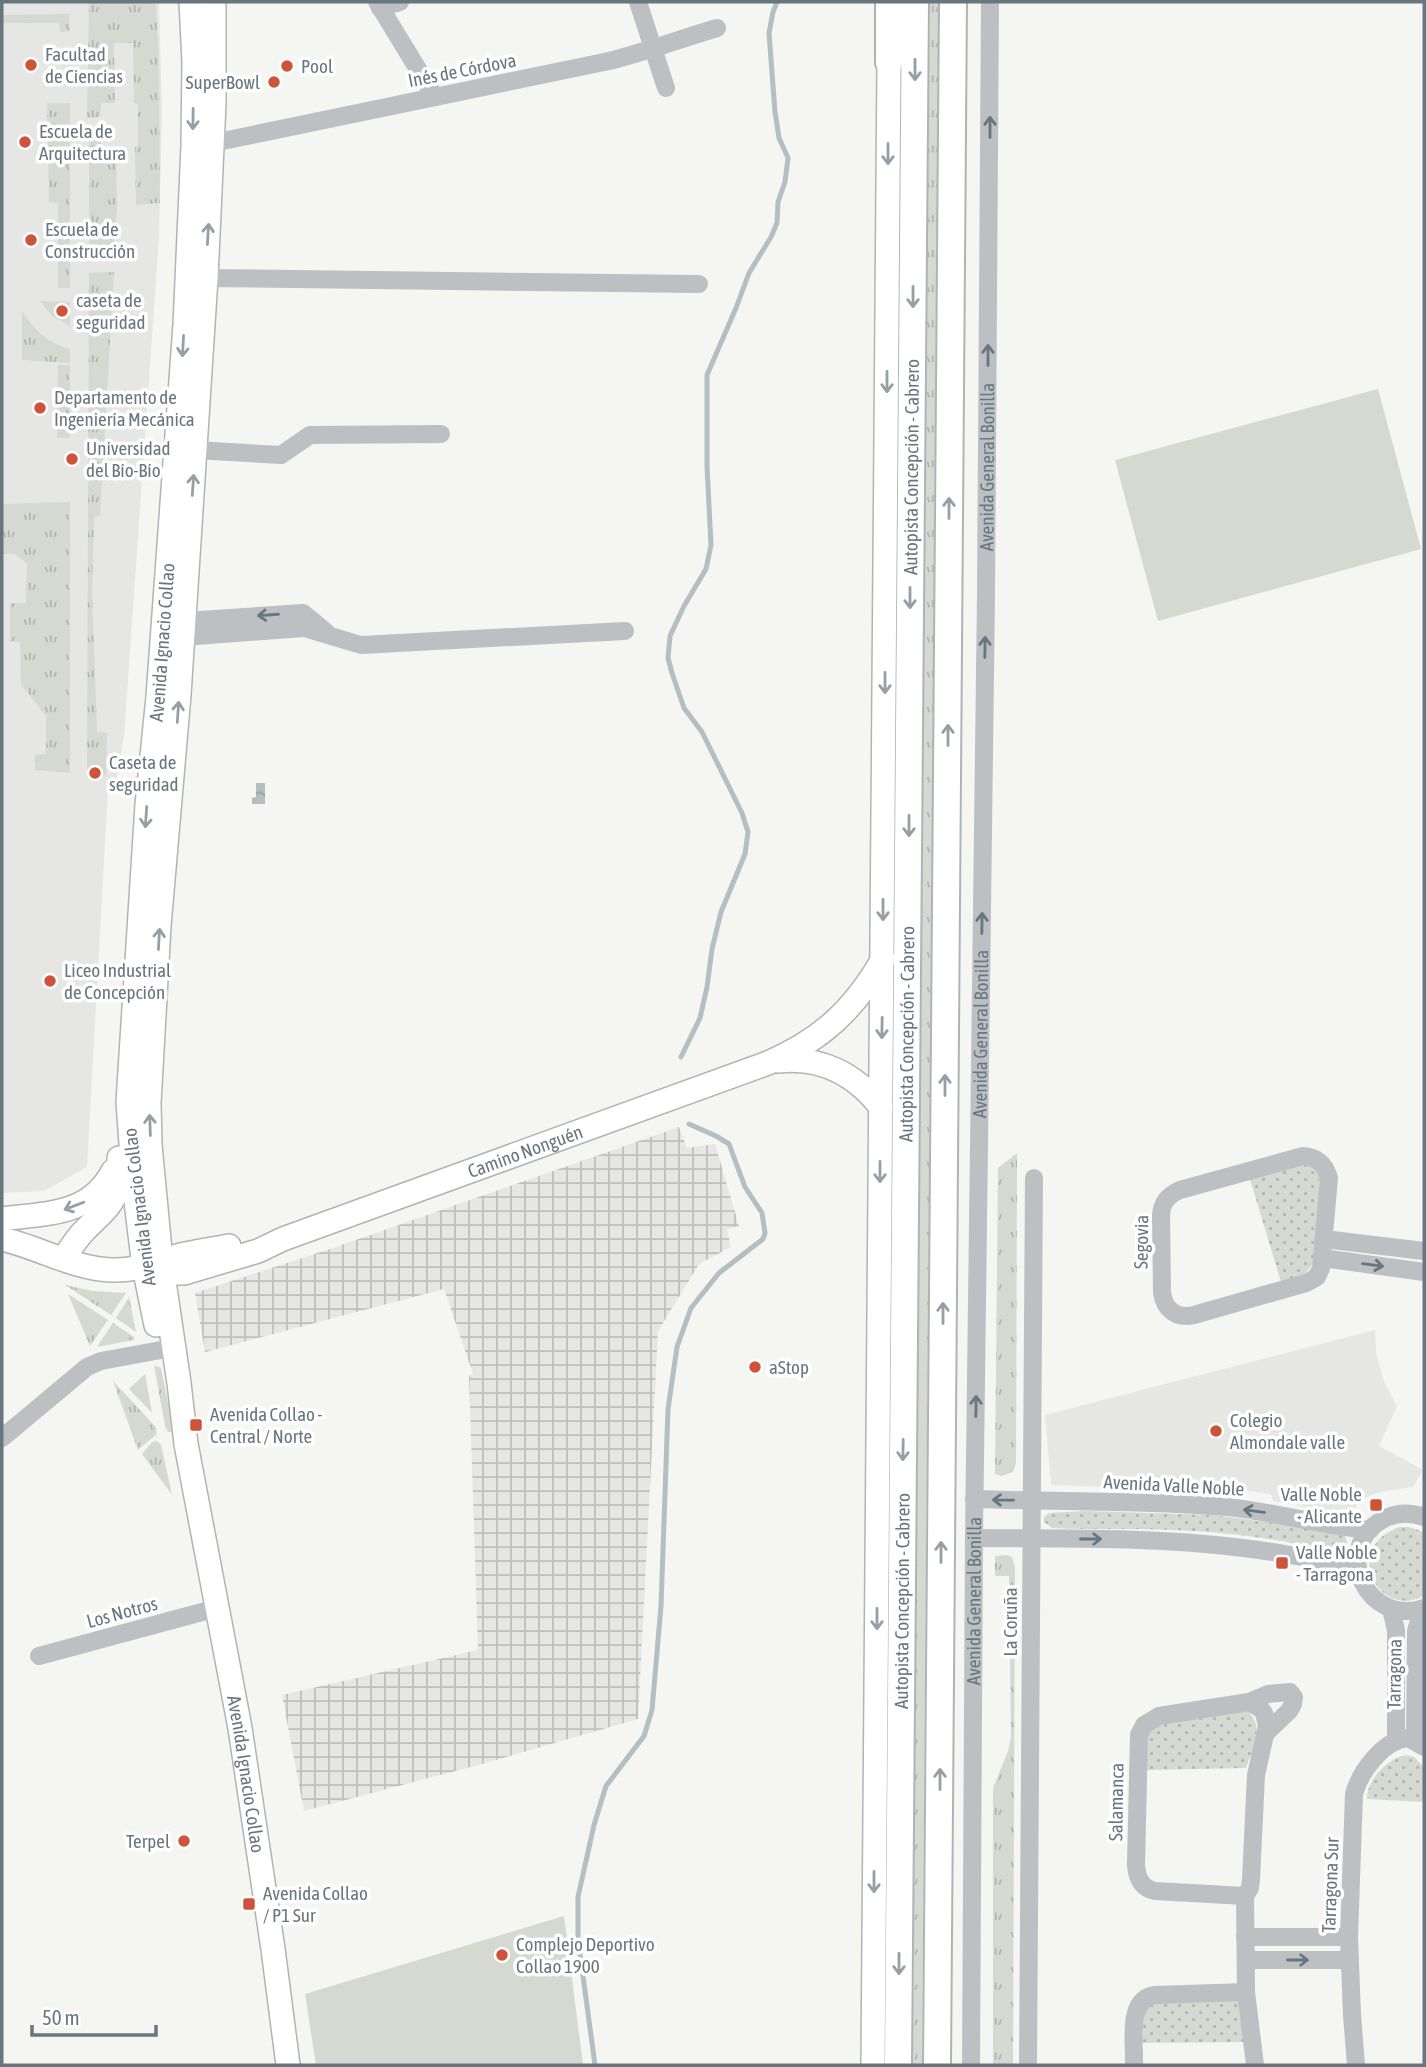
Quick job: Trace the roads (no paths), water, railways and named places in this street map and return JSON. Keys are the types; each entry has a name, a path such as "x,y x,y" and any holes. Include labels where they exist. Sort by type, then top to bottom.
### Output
{"highway":[{"path":"889,2 889,62"},
{"name":"Autopista Concepción - Cabrero","path":"898,2065 915,2"},
{"name":"Autopista Concepción - Cabrero","path":"937,2065 953,2"}],"main road":[{"name":"Avenida Ignacio Collao","path":"191,2 194,104 177,453 147,805 128,1102 134,1185 156,1267 186,1444 242,1740 288,2065"},
{"name":"Avenida Ignacio Collao","path":"186,1444 160,1350 149,1102 160,913 177,733 206,278 213,143 214,2"},
{"path":"873,2065 889,62"},
{"name":"Camino Nonguén","path":"2,1239 110,1270 156,1267 184,1273 258,1251 283,1239 768,1063 810,1042 829,1028 860,996 883,959"},
{"name":"Camino Nonguén","path":"768,1063 807,1060 834,1068 859,1083 881,1107"},
{"path":"64,1258 82,1232 113,1199 120,1178 122,1122 128,1102"},
{"path":"2,1219 51,1213 80,1205 104,1187 119,1159"}],"street":[{"path":"400,2 378,5 435,97"},
{"path":"638,2 666,88"},
{"name":"Avenida General Bonilla","path":"971,2065 974,1499 986,594 990,2"},
{"name":"Inés de Córdova","path":"213,143 598,64 717,28"},
{"path":"206,278 699,284"},
{"path":"195,450 282,455 310,435 441,434"},
{"path":"183,629 304,628 360,645 625,631"},
{"name":"Segovia","path":"1296,1157 1311,1157 1324,1165 1329,1178 1324,1239 1320,1273 1312,1281 1194,1315 1181,1316 1169,1310 1162,1299 1162,1209 1167,1198 1180,1190 1296,1157"},
{"name":"La Coruña","path":"1028,2065 1034,1178"},
{"path":"1324,1239 1424,1251"},
{"path":"1322,1258 1424,1272"},
{"path":"2,1438 88,1367 102,1361 160,1350"},
{"name":"Avenida Valle Noble","path":"974,1499 1204,1505 1258,1511 1370,1530"},
{"path":"1422,1510 1396,1514 1370,1530 1360,1549 1358,1570 1362,1583 1379,1603 1391,1609 1412,1611 1423,1608"},
{"path":"974,1538 1193,1541 1340,1564 1358,1570"},
{"name":"Los Notros","path":"39,1656 217,1608"},
{"name":"Tarragona","path":"1420,1744 1416,1631 1423,1608"},
{"name":"Tarragona","path":"1391,1609 1396,1638 1396,1741"},
{"name":"Salamanca","path":"1245,1896 1156,1891 1141,1883 1136,1866 1138,1741 1143,1725 1153,1718 1249,1702 1274,1692 1287,1691 1294,1697 1293,1704 1267,1731 1258,1760 1251,1879 1245,1896 1246,1992 1255,2065"},
{"path":"1249,1702 1264,1713 1267,1731"},
{"path":"1396,1741 1408,1738 1420,1744"},
{"name":"Tarragona Sur","path":"1356,2065 1349,1937 1353,1801 1356,1787 1369,1765 1396,1741"},
{"path":"1245,1937 1349,1937"},
{"path":"1246,1960 1350,1959"},
{"path":"1134,2065 1136,2010 1145,1998 1155,1995 1246,1992"}],"water":[{"path":"256,783 265,783 265,804 252,804 252,798 256,797"}],"waterway":[{"path":"681,1057 700,1018 721,912 745,854 748,832 742,813 702,732 684,708 668,658 670,636 706,569 711,545 707,466 707,375 749,273 777,223 778,202 785,182 788,158 779,138 775,112 769,33 777,2"},
{"path":"595,2065 578,1939 578,1897 606,1786 644,1736 652,1710 661,1606 668,1409 677,1347 691,1308 719,1273 763,1239 765,1233 762,1213 745,1187 729,1144 689,1124"}],"place":[{"name":"Facultad de Ciencias","path":"31,65"},
{"name":"Pool","path":"287,66"},
{"name":"SuperBowl","path":"274,82"},
{"name":"Escuela de Arquitectura","path":"25,142"},
{"name":"Escuela de Construcción","path":"31,240"},
{"name":"caseta de seguridad","path":"62,311"},
{"name":"Departamento de Ingeniería Mecánica","path":"40,408"},
{"name":"Universidad del Bío-Bío","path":"72,459"},
{"name":"Caseta de seguridad","path":"95,773"},
{"name":"Liceo Industrial de Concepción","path":"50,981"},
{"name":"aStop","path":"755,1367"},
{"name":"Avenida Collao - Central / Norte","path":"196,1425"},
{"name":"Colegio Almondale valle","path":"1216,1431"},
{"name":"Valle Noble - Alicante","path":"1376,1505"},
{"name":"Valle Noble - Tarragona","path":"1282,1563"},
{"name":"Terpel","path":"184,1841"},
{"name":"Avenida Collao / P1 Sur","path":"249,1904"},
{"name":"Complejo Deportivo Collao 1900","path":"502,1955"}]}
